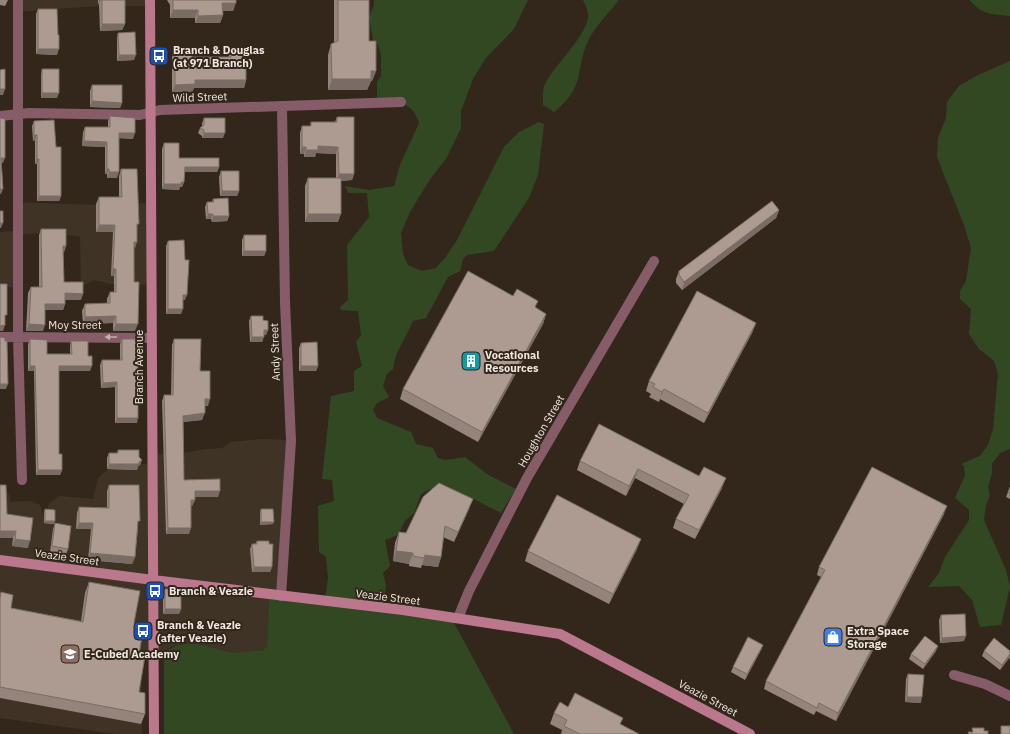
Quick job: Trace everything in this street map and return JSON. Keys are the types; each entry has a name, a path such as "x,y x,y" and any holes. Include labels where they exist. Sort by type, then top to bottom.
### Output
{"street":[{"path":"18,0 18,337 22,480"},
{"name":"Branch Avenue","path":"150,0 150,338 154,734"},
{"name":"Wild Street","path":"0,116 29,114 140,115 160,110 401,102"},
{"name":"Andy Street","path":"281,596 291,441 286,302 282,106"},
{"name":"Houghton Street","path":"458,618 469,591 527,478 654,261"},
{"name":"Moy Street","path":"0,337 150,338"},
{"name":"Veazie Street","path":"0,560 403,610 560,634 750,734"},
{"path":"954,675 985,684 1010,696"}],"shaded area":[{"path":"13,0 147,0 146,6 99,6 13,12"},
{"path":"14,202 95,205 147,203 147,282 145,285 110,284 94,280 81,287 80,237 52,232 16,235 17,287 0,287 0,232 14,231"},
{"path":"261,439 288,440 277,594 269,596 267,647 263,650 233,652 186,643 171,647 164,653 139,654 139,734 115,734 0,718 0,488 9,494 10,502 31,501 40,505 45,520 49,503 60,496 93,499 98,478 117,464 147,464 150,453 173,455 206,449 222,448 231,442"},
{"name":"E-Cubed Academy","path":"2,572 133,587 140,594 142,734 127,734 0,714 0,584"}],"green space":[{"path":"374,0 528,0 514,29 486,58 473,79 461,111 461,128 446,159 430,179 410,212 401,233 403,254 408,265 422,271 436,268 457,240 504,147 519,132 539,122 544,124 538,175 529,198 494,251 467,255 463,259 460,271 448,277 426,318 413,321 398,350 393,369 387,374 383,386 389,397 377,403 373,410 377,418 411,432 416,444 433,448 438,458 445,460 465,457 487,474 516,489 501,513 472,498 454,499 450,487 430,489 421,494 414,513 405,521 398,535 385,540 390,566 383,573 386,585 384,606 453,621 514,734 164,734 164,653 180,645 188,644 197,644 232,652 263,650 267,647 269,596 325,600 328,578 326,557 319,552 318,506 334,501 332,480 322,479 331,396 354,391 354,371 362,366 356,342 361,335 358,311 341,310 340,307 348,300 347,245 369,217 367,193 348,193 345,186 369,190 394,186 400,165 419,123 416,115 408,106 391,102 377,102 377,82 381,76 381,55 378,45 373,40 369,17 374,5"},
{"path":"583,0 619,0 599,23 589,39 576,86 564,103 554,112 543,105 544,86 584,30 588,14"},
{"path":"969,0 1010,0 1010,16 991,14 980,10"},
{"path":"1010,61 1010,449 1000,453 992,464 992,473 988,487 990,496 986,505 984,520 1006,570 1010,587 1001,625 980,627 972,600 959,586 928,587 939,573 945,557 969,520 969,510 955,498 965,475 964,466 961,464 980,456 988,445 993,429 998,374 994,361 979,349 969,334 971,309 960,299 960,291 966,281 971,248 964,225 937,157 938,138 946,118 947,102 959,86 978,75"}],"building":[{"path":"102,0 125,0 125,24 102,24"},
{"path":"173,0 236,0 236,3 222,3 223,15 198,16 198,10 173,10"},
{"path":"338,0 369,0 369,41 376,41 376,71 371,71 371,79 332,79 331,44 338,41"},
{"path":"38,9 57,9 59,49 38,49"},
{"path":"135,32 136,55 119,55 118,33"},
{"path":"175,49 192,49 192,57 231,57 231,51 246,51 246,80 195,80 195,84 175,85"},
{"path":"5,69 5,89 0,89 0,70"},
{"path":"42,69 59,69 59,93 42,93"},
{"path":"92,85 122,85 122,103 92,101"},
{"path":"110,116 135,118 135,133 119,133 119,172 109,172 109,169 107,169 107,142 84,141 85,127 110,127"},
{"path":"337,117 354,117 354,174 339,174 338,147 318,146 318,150 306,150 306,147 302,147 302,126 311,126 311,122 337,122"},
{"path":"0,118 5,119 5,158 1,158 3,189 0,189"},
{"path":"204,118 225,118 225,133 204,133 204,130 200,128 204,125"},
{"path":"54,120 56,147 61,147 61,196 39,196 39,159 37,159 37,135 34,135 34,121"},
{"path":"164,143 179,143 179,158 219,158 219,167 185,167 184,182 181,182 181,184 164,184"},
{"path":"121,169 137,169 139,224 137,224 137,242 134,242 134,282 139,282 138,324 116,324 116,316 85,317 85,304 110,303 110,292 116,292 116,269 113,269 115,225 99,225 99,197 122,197"},
{"path":"221,171 239,171 239,191 222,191"},
{"path":"308,178 341,178 341,214 308,214"},
{"path":"228,198 229,216 213,216 213,214 208,214 207,202 214,202 213,199"},
{"path":"772,201 779,210 684,282 679,275 679,271"},
{"path":"0,211 3,211 3,223 0,223"},
{"path":"41,229 66,229 66,246 63,246 64,282 83,282 83,294 65,293 65,304 45,304 45,325 29,324 31,287 42,287"},
{"path":"244,235 266,235 266,251 244,251"},
{"path":"184,240 185,260 189,260 187,295 183,295 183,309 168,309 168,241"},
{"name":"Vocational Resources","path":"468,271 513,296 517,289 538,301 535,307 546,314 482,432 403,389"},
{"path":"0,284 7,284 7,315 5,315 5,325 0,326"},
{"path":"697,291 756,323 708,413 664,389 662,392 653,387 655,384 649,381"},
{"path":"251,316 263,316 263,320 268,321 268,330 264,330 264,337 252,337"},
{"path":"0,337 5,338 5,341 7,341 8,384 0,384"},
{"path":"30,339 47,340 47,354 72,354 71,341 88,341 88,356 92,356 92,366 59,366 59,454 62,454 62,470 38,470 35,366 30,366"},
{"path":"122,339 138,339 138,418 117,418 117,382 103,383 102,360 122,360"},
{"path":"174,339 201,339 200,371 210,371 210,399 205,399 205,413 183,416 184,480 220,479 220,491 195,491 195,500 191,500 191,528 168,528 164,395 173,395"},
{"path":"317,342 318,366 301,366 301,343"},
{"path":"599,424 699,476 704,467 726,478 699,530 676,519 689,495 638,469 629,486 580,461"},
{"path":"118,450 139,450 139,457 142,460 139,464 109,464 109,453 118,453"},
{"path":"872,467 947,506 838,713 819,703 817,708 766,681 825,570 819,567"},
{"path":"439,483 473,499 458,532 445,526 441,557 425,555 424,558 413,556 413,553 396,551 399,532 406,533 423,497"},
{"path":"0,485 6,485 7,514 33,518 30,541 15,539 16,531 0,531"},
{"path":"109,485 139,485 140,521 138,521 135,557 90,553 93,523 79,523 79,507 109,508"},
{"path":"557,495 641,539 613,594 528,551"},
{"path":"45,509 55,510 55,521 45,521"},
{"path":"261,509 273,509 274,522 261,522"},
{"path":"55,523 71,526 68,549 52,546"},
{"path":"257,541 269,541 269,544 273,544 272,567 254,567 252,544 257,544"},
{"name":"E-Cubed Academy","path":"89,582 140,591 134,623 144,624 139,655 145,656 139,692 145,693 145,714 0,687 1,592 13,595 11,608 83,622"},
{"path":"165,589 181,589 181,609 165,609"},
{"path":"965,614 966,636 942,638 941,615"},
{"path":"925,636 938,646 925,664 911,654"},
{"path":"748,637 763,645 747,674 733,667"},
{"path":"994,638 1010,651 1010,654 1002,665 984,651"},
{"path":"908,674 924,675 922,697 907,697"},
{"path":"575,693 623,718 620,724 639,734 580,734 564,726 567,720 554,713 560,702 568,707"},
{"path":"1001,726 1010,726 1010,734 1001,734"},
{"path":"972,728 984,728 984,731 988,731 988,734 969,734 968,732 973,732"}],"place":[{"name":"Branch & Douglas (at 971 Branch)","path":"159,56"},
{"name":"Vocational Resources","path":"471,361"},
{"name":"Branch & Veazie","path":"155,591"},
{"name":"Branch & Veazie (after Veazie)","path":"143,631"},
{"name":"Extra Space Storage","path":"833,637"},
{"name":"E-Cubed Academy","path":"70,654"}]}
